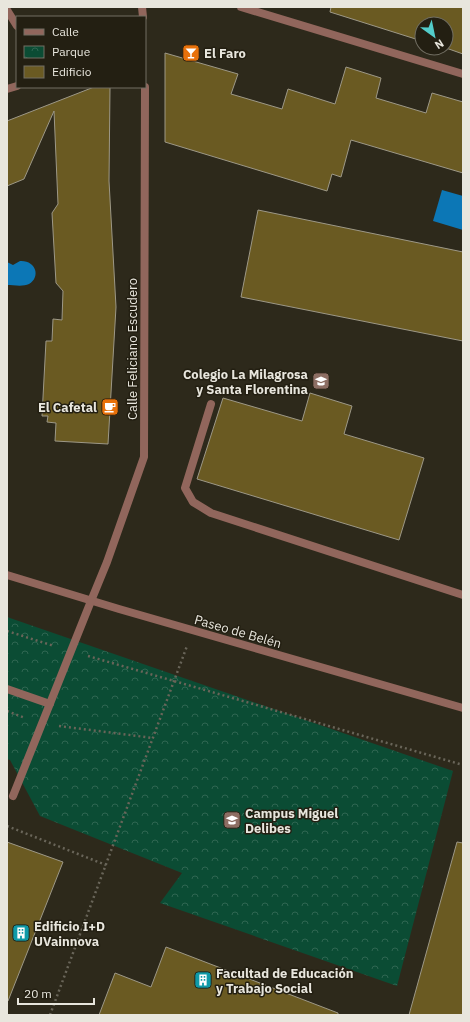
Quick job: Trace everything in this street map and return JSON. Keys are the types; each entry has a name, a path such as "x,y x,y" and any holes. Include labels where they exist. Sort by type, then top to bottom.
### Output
{"street":[{"path":"241,7 463,74"},
{"path":"7,10 16,24"},
{"name":"Calle Feliciano Escudero","path":"13,796 107,562 144,457 145,88"},
{"path":"210,404 185,488 193,502 211,513 463,595"},
{"name":"Paseo de Belén","path":"7,575 91,601 463,708"},
{"path":"7,689 50,704"}],"path":[{"path":"50,1015 193,630"},
{"path":"7,631 71,652 463,765"},
{"path":"7,711 42,723 153,738"},
{"path":"7,826 106,865"}],"green space":[{"name":"Campus Miguel Delibes","path":"7,617 453,771 397,986 160,903 182,873 40,816 10,760 7,759"}],"water":[{"path":"442,190 463,196 463,230 433,221"},
{"path":"20,261 25,261 33,266 36,273 33,281 27,285 21,286 7,285 7,262 13,265"}],"building":[{"path":"331,7 463,7 463,54 454,51 454,16 414,16 414,38 330,12"},
{"path":"165,53 238,74 231,94 282,109 288,89 335,104 346,67 381,78 376,98 426,113 432,93 463,102 463,173 351,140 341,177 332,174 327,191 165,142"},
{"path":"91,88 110,88 109,181 116,307 108,444 55,441 56,423 47,422 48,416 42,416 46,341 52,341 53,319 62,320 63,291 56,283 52,213 58,204 54,111 24,179 7,186 7,121"},
{"path":"258,210 463,252 463,341 241,297"},
{"path":"310,393 352,406 344,434 424,458 399,540 197,479 223,398 302,421"},
{"name":"Edificio I+D UVainnova","path":"7,842 63,862 8,1001 7,1001"},
{"path":"457,842 463,843 463,1015 409,1015"},
{"name":"Facultad de Educación y Trabajo Social","path":"166,947 338,1013 338,1015 99,1015 115,973 151,987"}],"place":[{"name":"El Faro","path":"191,53"},
{"name":"Colegio La Milagrosa y Santa Florentina","path":"321,381"},
{"name":"El Cafetal","path":"110,407"},
{"name":"Campus Miguel Delibes","path":"232,820"},
{"name":"Edificio I+D UVainnova","path":"21,933"},
{"name":"Facultad de Educación y Trabajo Social","path":"203,980"}]}
